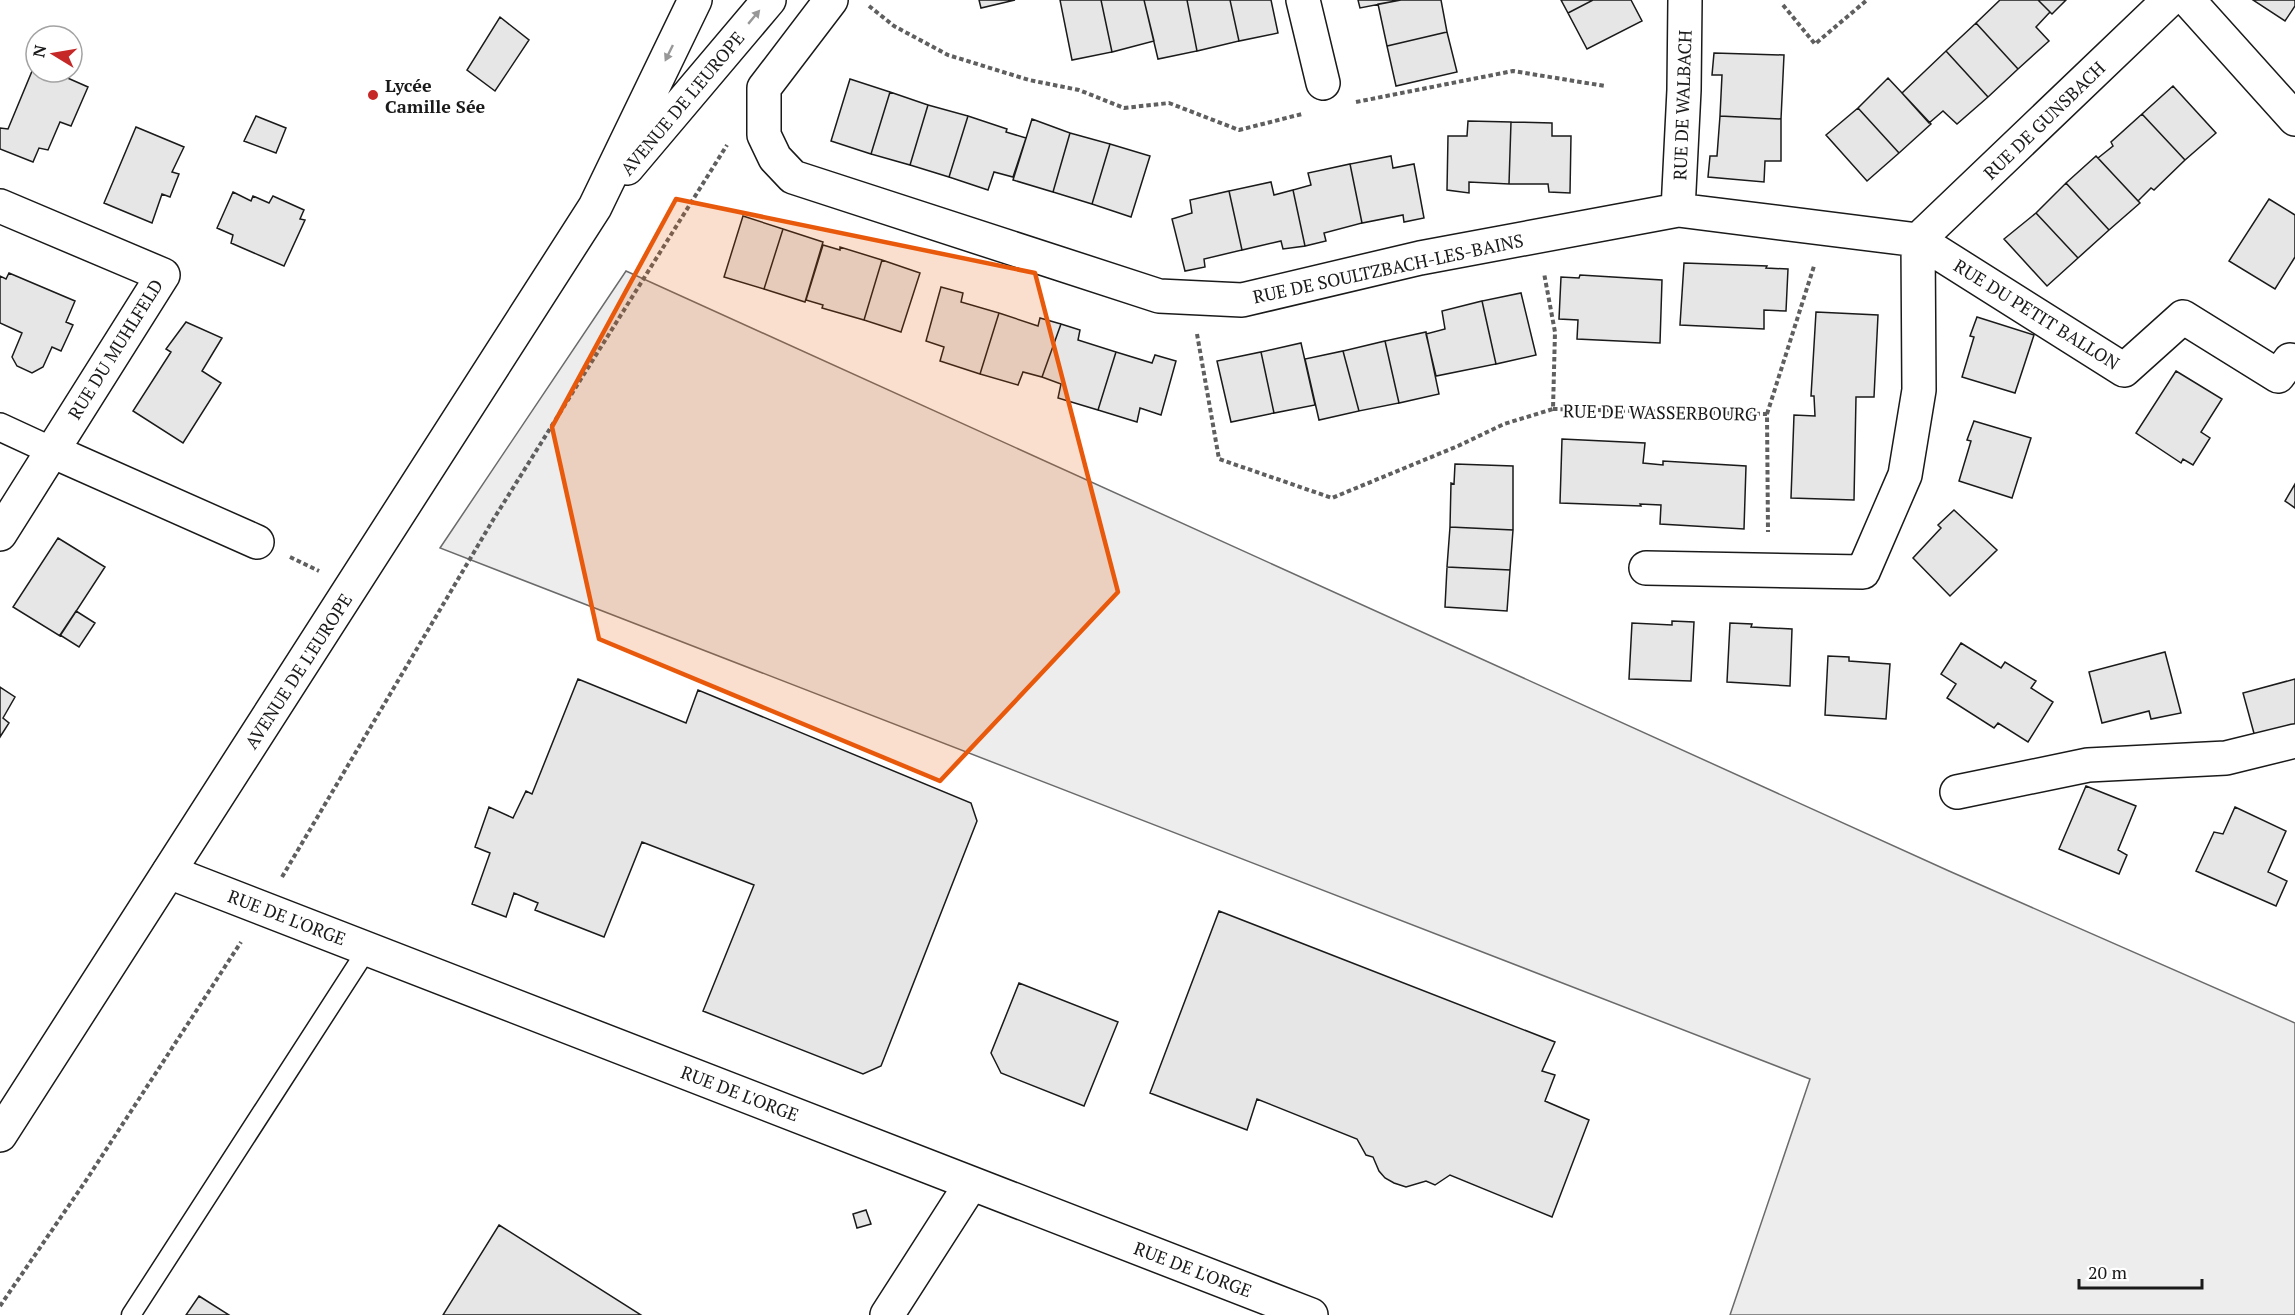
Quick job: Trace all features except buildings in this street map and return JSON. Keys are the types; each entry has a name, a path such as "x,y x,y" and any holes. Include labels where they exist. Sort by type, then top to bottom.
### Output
{"street":[{"name":"AVENUE DE L'EUROPE","path":"0,1135 595,207 695,0"},
{"name":"AVENUE DE L'EUROPE","path":"595,207 769,0"},
{"name":"RUE DE SOULTZBACH-LES-BAINS","path":"831,0 764,88 764,135 774,158 793,177 1159,296 1242,300 1419,258 1678,210 1918,240"},
{"path":"1303,0 1326,95"},
{"name":"RUE DE WALBACH","path":"1678,210 1684,90 1685,0"},
{"name":"RUE DE GUNSBACH","path":"1918,240 2169,0"},
{"path":"2188,0 2295,119"},
{"name":"RUE DU MUHLFELD","path":"0,206 163,275 0,534"},
{"path":"1646,568 1863,572 1905,475 1907,464 1919,390 1918,240"},
{"name":"RUE DU PETIT BALLON","path":"1918,240 2124,370 2183,316 2278,376 2290,360 2295,364"},
{"path":"0,428 257,542"},
{"path":"1957,792 2088,765 2226,758 2295,741"},
{"name":"RUE DE L'ORGE","path":"169,872 264,907 1300,1313"},
{"path":"887,1315 971,1184"}],"lane":[{"path":"131,1315 368,948"}],"path":[{"path":"861,0 894,27 948,55 1029,80 1079,90 1124,108 1169,103 1239,130 1326,95 1512,71 1605,86"},
{"path":"1783,5 1815,44 1867,0"},
{"path":"0,1306 85,1182 264,907 494,520 728,145"},
{"name":"RUE DE WASSERBOURG","path":"1768,569 1767,414 1826,229"},
{"path":"1537,236 1555,332 1553,409"},
{"name":"RUE DE WASSERBOURG","path":"1190,298 1219,459 1332,498 1458,446 1504,424 1553,409 1767,414"},
{"path":"257,542 352,586"}],"highlighted area":[{"path":"676,199 1035,273 1118,592 940,781 599,639 552,427"}],"shaded area":[{"path":"626,271 1949,871 2295,1023 2295,1315 1730,1315 1810,1079 440,548"}],"place":[{"name":"Lycée Camille Sée","path":"373,95"}]}
